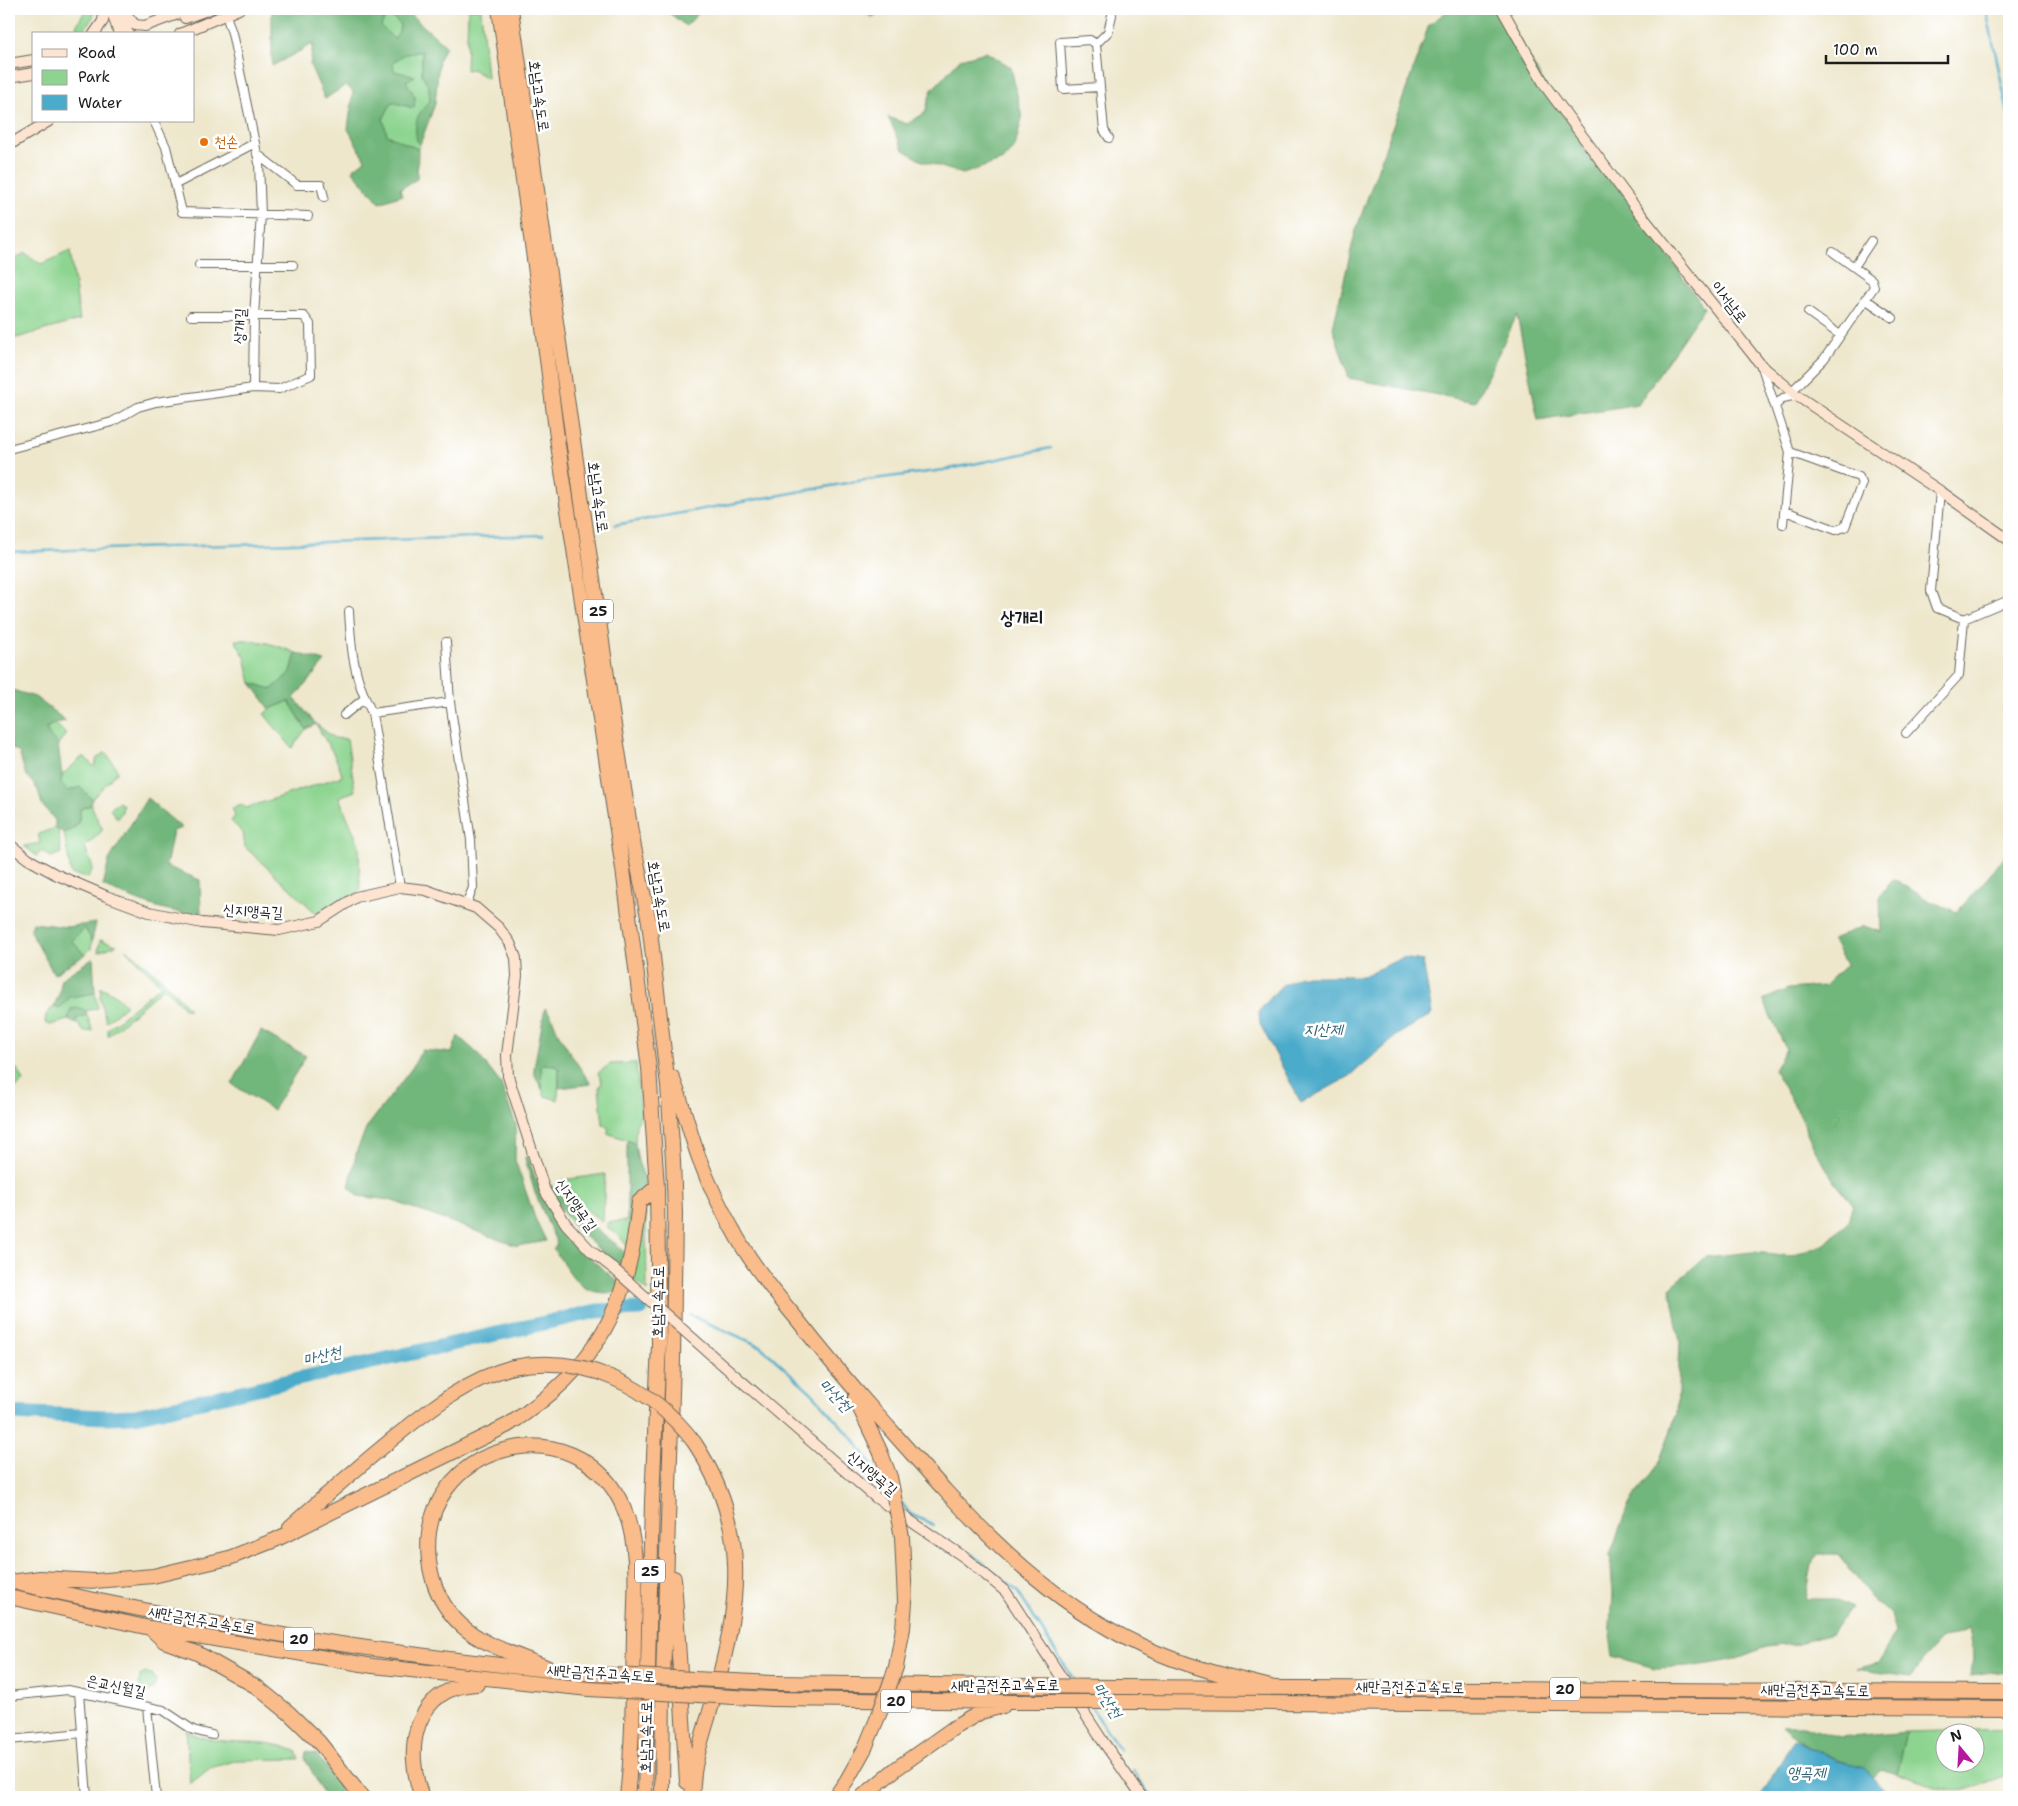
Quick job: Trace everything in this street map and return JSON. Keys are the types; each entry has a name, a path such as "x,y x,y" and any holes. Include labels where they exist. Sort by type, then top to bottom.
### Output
{"highway":[{"name":"호남고속도로","path":"499,9 560,454 628,908 649,1068 658,1213 659,1344 645,1797"},
{"name":"호남고속도로","path":"511,9 615,732 631,832 649,922 665,1060 675,1213 674,1361 662,1797"},
{"path":"665,1060 682,1103 710,1186 738,1239 757,1269 836,1368 953,1500 985,1533 1026,1570 1072,1605 1108,1629 1178,1661 1275,1688"},
{"path":"10,1582 40,1578 95,1581 153,1576 229,1558 275,1540 508,1425 537,1406 564,1384 603,1334 619,1301 629,1265 636,1232 639,1202 657,1187"},
{"path":"275,1540 364,1462 426,1412 486,1376 513,1367 544,1362 560,1363 584,1368 636,1390 686,1431 714,1474 728,1516 735,1550 736,1581 725,1659 694,1767 692,1797"},
{"path":"834,1797 847,1780 865,1748 880,1712 896,1667 903,1628 905,1602 902,1536 890,1477 861,1408 836,1368"},
{"path":"553,1670 491,1644 462,1625 444,1605 435,1588 430,1571 428,1538 434,1510 448,1486 473,1462 510,1447 530,1445 546,1447 572,1455 595,1469 616,1494 625,1510 636,1568"},
{"path":"627,1797 633,1743 636,1568 654,1463"},
{"path":"669,1493 688,1797"},
{"name":"새만금전주고속도로","path":"10,1582 180,1618 290,1638 444,1660 594,1674 774,1683 2009,1692"},
{"name":"새만금전주고속도로","path":"9,1597 150,1628 372,1666 589,1689 772,1699 2009,1708"},
{"path":"150,1628 164,1641 197,1653 225,1668 257,1687 276,1702 319,1742 362,1797"},
{"path":"422,1797 417,1784 412,1758 415,1734 422,1715 430,1703 462,1684 512,1682"},
{"path":"862,1797 897,1768 955,1727 980,1712 1020,1702"},
{"path":"617,1797 633,1743"}],"street":[{"path":"95,32 103,21 104,9"},
{"path":"111,9 118,32"},
{"path":"121,11 135,24 145,26 191,9"},
{"path":"146,32 210,9"},
{"path":"185,32 239,9"},
{"name":"이서남로","path":"1502,9 1546,87 1737,337 1762,365 1794,393 1940,491 2009,540"},
{"path":"121,11 127,32"},
{"name":"상개길","path":"226,15 232,33 257,154 261,214 254,316 253,388"},
{"path":"1096,44 1108,32 1112,15"},
{"path":"1096,44 1090,40 1060,42 1063,89 1100,87"},
{"path":"1096,44 1104,130 1110,138"},
{"path":"9,64 32,60"},
{"path":"9,77 32,73"},
{"path":"9,145 47,122"},
{"path":"154,122 166,146 182,212 308,216"},
{"path":"176,184 256,143"},
{"path":"257,154 297,185 321,185 324,197"},
{"path":"1854,267 1871,241"},
{"path":"1776,405 1783,398 1794,393 1824,359 1874,287 1872,280 1833,252"},
{"path":"199,265 293,265"},
{"path":"1865,299 1893,318"},
{"path":"1808,312 1840,335"},
{"path":"9,449 112,422 138,407 156,402 253,388 279,388 311,376 310,324 304,316 191,316"},
{"path":"1762,365 1790,452 1783,524"},
{"path":"1784,511 1836,530 1845,527 1862,483 1859,477 1790,452"},
{"path":"1940,491 1931,591 1937,608 1964,619 2009,600"},
{"path":"349,611 354,666 356,676 372,713 400,887"},
{"path":"1906,733 1959,675 1964,619"},
{"path":"446,642 450,702 471,840 473,888 466,904"},
{"path":"344,715 365,698"},
{"path":"372,713 450,702"},
{"name":"신지앵곡길","path":"9,844 55,874 106,896 149,912 202,923 279,930 319,921 356,897 400,887 426,890 476,908 499,928 510,943 516,958 517,976 507,1055 508,1076 545,1191 566,1224 590,1251 614,1269 875,1497 964,1557 1006,1592 1102,1740 1142,1797"},
{"name":"은교신월길","path":"9,1696 68,1690 79,1692 163,1710 193,1730 212,1736"},
{"path":"79,1692 88,1797"},
{"path":"147,1707 156,1797"},
{"path":"9,1740 82,1733"}],"green space":[{"path":"85,9 95,9 93,17 81,32 76,26"},
{"path":"272,9 404,9 446,46 439,59 435,104 420,144 417,141 416,134 417,119 430,101 429,87 422,74 422,51 403,55 393,63 394,71 415,76 406,81 415,97 414,108 392,102 383,119 387,135 418,149 417,179 400,189 402,195 380,203 352,170 365,160 348,129 353,92 346,85 325,99 310,65 313,44 272,66","holes":["387,13 400,24 399,32 394,39 381,26"]},
{"path":"468,9 481,9 487,78 472,69 466,70"},
{"path":"664,9 703,9 686,26"},
{"path":"1450,9 1502,9 1546,87 1635,207 1704,308 1638,404 1538,420 1517,315 1475,402 1349,378 1333,328 1355,233 1429,25"},
{"path":"387,13 400,23 399,32 394,39 381,26"},
{"path":"422,51 422,74 429,87 430,101 417,141 420,144 418,149 387,135 383,119 392,102 413,108 415,97 405,81 414,76 393,71 393,63 403,55"},
{"path":"986,52 1011,67 1022,118 1015,147 1003,160 963,174 920,160 903,149 888,117 907,124 925,113 931,91 960,59"},
{"path":"70,251 80,320 9,340 9,262 25,253 41,264"},
{"path":"235,640 251,640 266,643 296,653 291,672 272,690 251,683 245,657"},
{"path":"296,653 325,661 294,698 316,724 306,729 289,701 270,709 251,683 272,689 291,672"},
{"path":"9,689 35,697 66,721 55,723 46,728 49,735 58,744 62,775 61,784 68,791 80,787 92,799 91,805 80,809 77,824 64,833 55,828 55,820 42,805 38,790 25,773 19,752 9,747"},
{"path":"289,701 306,729 292,748 264,714 270,709"},
{"path":"55,723 66,734 58,744 49,735 46,728"},
{"path":"316,724 334,738 347,739 355,791 339,797 359,845 360,891 317,914 245,847 243,833 231,821 235,816 232,808 241,804 246,808 342,776 334,756"},
{"path":"106,752 118,771 92,799 80,787 68,791 61,784 62,775 82,757 85,757 94,767 97,758"},
{"path":"147,798 182,828 173,831 166,866 200,880 201,915 163,909 103,886 109,860"},
{"path":"119,802 123,805 122,812 117,818 110,809"},
{"path":"91,805 103,830 85,847 93,868 88,878 71,874 64,833 77,824 80,809"},
{"path":"55,828 58,830 61,853 51,857 41,851 37,856 24,846 40,843 38,834"},
{"path":"2009,849 2009,1671 1971,1676 1973,1655 1968,1629 1941,1640 1920,1663 1911,1677 1856,1669 1878,1663 1896,1631 1891,1615 1872,1598 1838,1554 1819,1554 1811,1564 1805,1599 1835,1599 1851,1607 1832,1634 1794,1644 1766,1647 1732,1660 1689,1667 1655,1668 1612,1656 1610,1641 1613,1593 1610,1555 1628,1506 1659,1462 1677,1414 1680,1342 1670,1288 1705,1257 1753,1252 1792,1256 1825,1244 1848,1222 1853,1204 1834,1181 1813,1146 1799,1114 1774,1070 1786,1049 1763,1000 1788,989 1824,986 1846,965 1832,939 1864,926 1881,932 1880,895 1894,879 1928,900 1957,912 1995,869"},
{"path":"33,923 67,927 96,923 92,941 85,928 72,941 85,955 54,974 30,931"},
{"path":"85,928 92,941 91,949 85,955 71,941"},
{"path":"100,940 117,945 98,952"},
{"path":"125,949 159,976 189,1009 185,1009 164,987 108,1036 108,1029 161,985"},
{"path":"93,958 95,993 70,997 60,1008 54,1006 60,992 61,979"},
{"path":"101,987 116,995 126,1005 106,1022 100,998"},
{"path":"95,993 98,1008 86,1011 80,1008 71,1009 68,1020 50,1025 45,1023 46,1015 54,1006 60,1007 70,997"},
{"path":"80,1008 86,1011 87,1015 79,1017 74,1023 68,1020 71,1009"},
{"path":"545,1008 551,1015 567,1048 591,1084 559,1088 559,1068 555,1065 544,1064 541,1067 542,1089 534,1073 534,1068"},
{"path":"87,1015 93,1031 84,1032 78,1024 74,1023 79,1017"},
{"path":"261,1031 306,1056 273,1110 232,1084"},
{"path":"458,1036 476,1052 501,1084 516,1125 515,1160 535,1218 546,1241 517,1246 390,1200 358,1196 349,1187 357,1150 367,1127 412,1068 422,1050 452,1053"},
{"path":"636,1063 641,1116 636,1125 635,1144 607,1133 609,1129 603,1124 599,1088 602,1082 598,1073 610,1064"},
{"path":"9,1064 19,1071 24,1081 12,1091 9,1089"},
{"path":"544,1064 555,1065 559,1068 558,1100 545,1096 542,1089 541,1067"},
{"path":"627,1140 635,1144 638,1162 644,1177 646,1222 627,1221"},
{"path":"527,1155 537,1183 554,1218 582,1251 625,1288 624,1292 597,1292 581,1285 553,1249 557,1244 535,1193 525,1158"},
{"path":"605,1174 603,1222 585,1209 562,1180"},
{"path":"550,1184 580,1216 625,1253 626,1269 620,1267 600,1250 568,1219 560,1208"},
{"path":"608,1222 646,1222 647,1291 633,1279 630,1254 625,1243 606,1226"},
{"path":"145,1673 152,1674 156,1680 154,1688 148,1693 139,1685 140,1676"},
{"path":"1781,1726 1803,1726 1840,1738 1907,1732 1897,1774 1882,1769 1873,1779 1861,1768 1839,1761 1809,1746"},
{"path":"2009,1729 2009,1775 1958,1791 1931,1786 1897,1774 1907,1732 1936,1731 1936,1774 1986,1774 1986,1730"},
{"path":"186,1730 195,1735 218,1740 267,1743 282,1746 296,1751 299,1759 238,1760 210,1768 190,1784"},
{"path":"306,1752 316,1754 337,1780 342,1797 325,1797 305,1758"}],"water":[{"path":"858,9 879,9 877,14 872,17"},
{"name":"지산제","path":"1402,958 1423,961 1432,1014 1397,1035 1350,1076 1301,1103 1260,1024 1259,1011 1281,986 1300,976 1363,976"},
{"name":"앵곡제","path":"1794,1739 1842,1763 1864,1768 1893,1797 1761,1797"}],"waterway":[{"path":"1986,9 2009,118"},
{"path":"615,525 858,481 944,470 1051,448"},
{"path":"9,552 543,535"},
{"name":"마산천","path":"9,1413 106,1417 135,1416 597,1311 641,1309"},
{"name":"마산천","path":"690,1315 760,1346 812,1393 855,1441 886,1485"},
{"name":"마산천","path":"901,1502 910,1514 934,1525"},
{"name":"마산천","path":"972,1554 1017,1591 1075,1682"},
{"name":"마산천","path":"1092,1708 1120,1750"},
{"name":"마산천","path":"1133,1770 1151,1797"}],"place":[{"name":"천손","path":"204,142"}],"district":[{"name":"상개리","path":"1022,618"}]}
